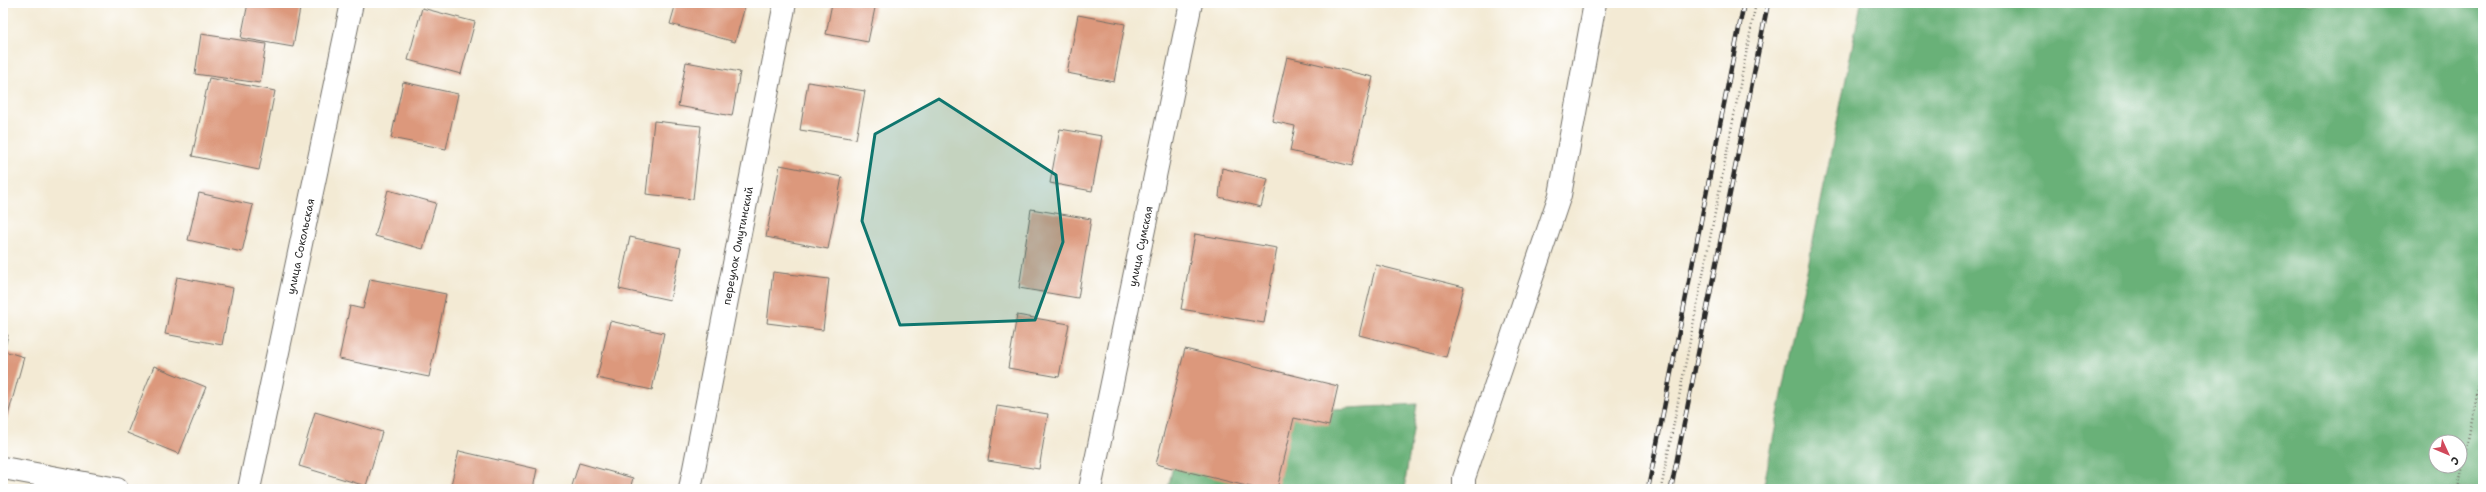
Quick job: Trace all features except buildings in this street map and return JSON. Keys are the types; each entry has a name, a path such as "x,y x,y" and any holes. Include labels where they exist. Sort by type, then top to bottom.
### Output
{"street":[{"name":"улица Сокольская","path":"249,489 352,3"},
{"name":"переулок Омутинский","path":"690,489 785,3"},
{"name":"улица Сумская","path":"1090,489 1191,3"},
{"path":"1464,489 1464,478 1560,195 1595,3"},
{"path":"3,468 117,489"}],"path":[{"path":"1661,489 1756,3"},
{"path":"2458,489 2483,365"}],"highlighted area":[{"path":"939,99 1056,175 1063,242 1035,320 900,325 862,221 875,134"}],"green space":[{"path":"1861,3 2483,3 2483,489 1763,489"},
{"path":"1417,404 1404,489 1168,489 1183,418"}],"railway":[{"path":"1648,489 1744,3"},
{"path":"1671,489 1768,3"}]}
